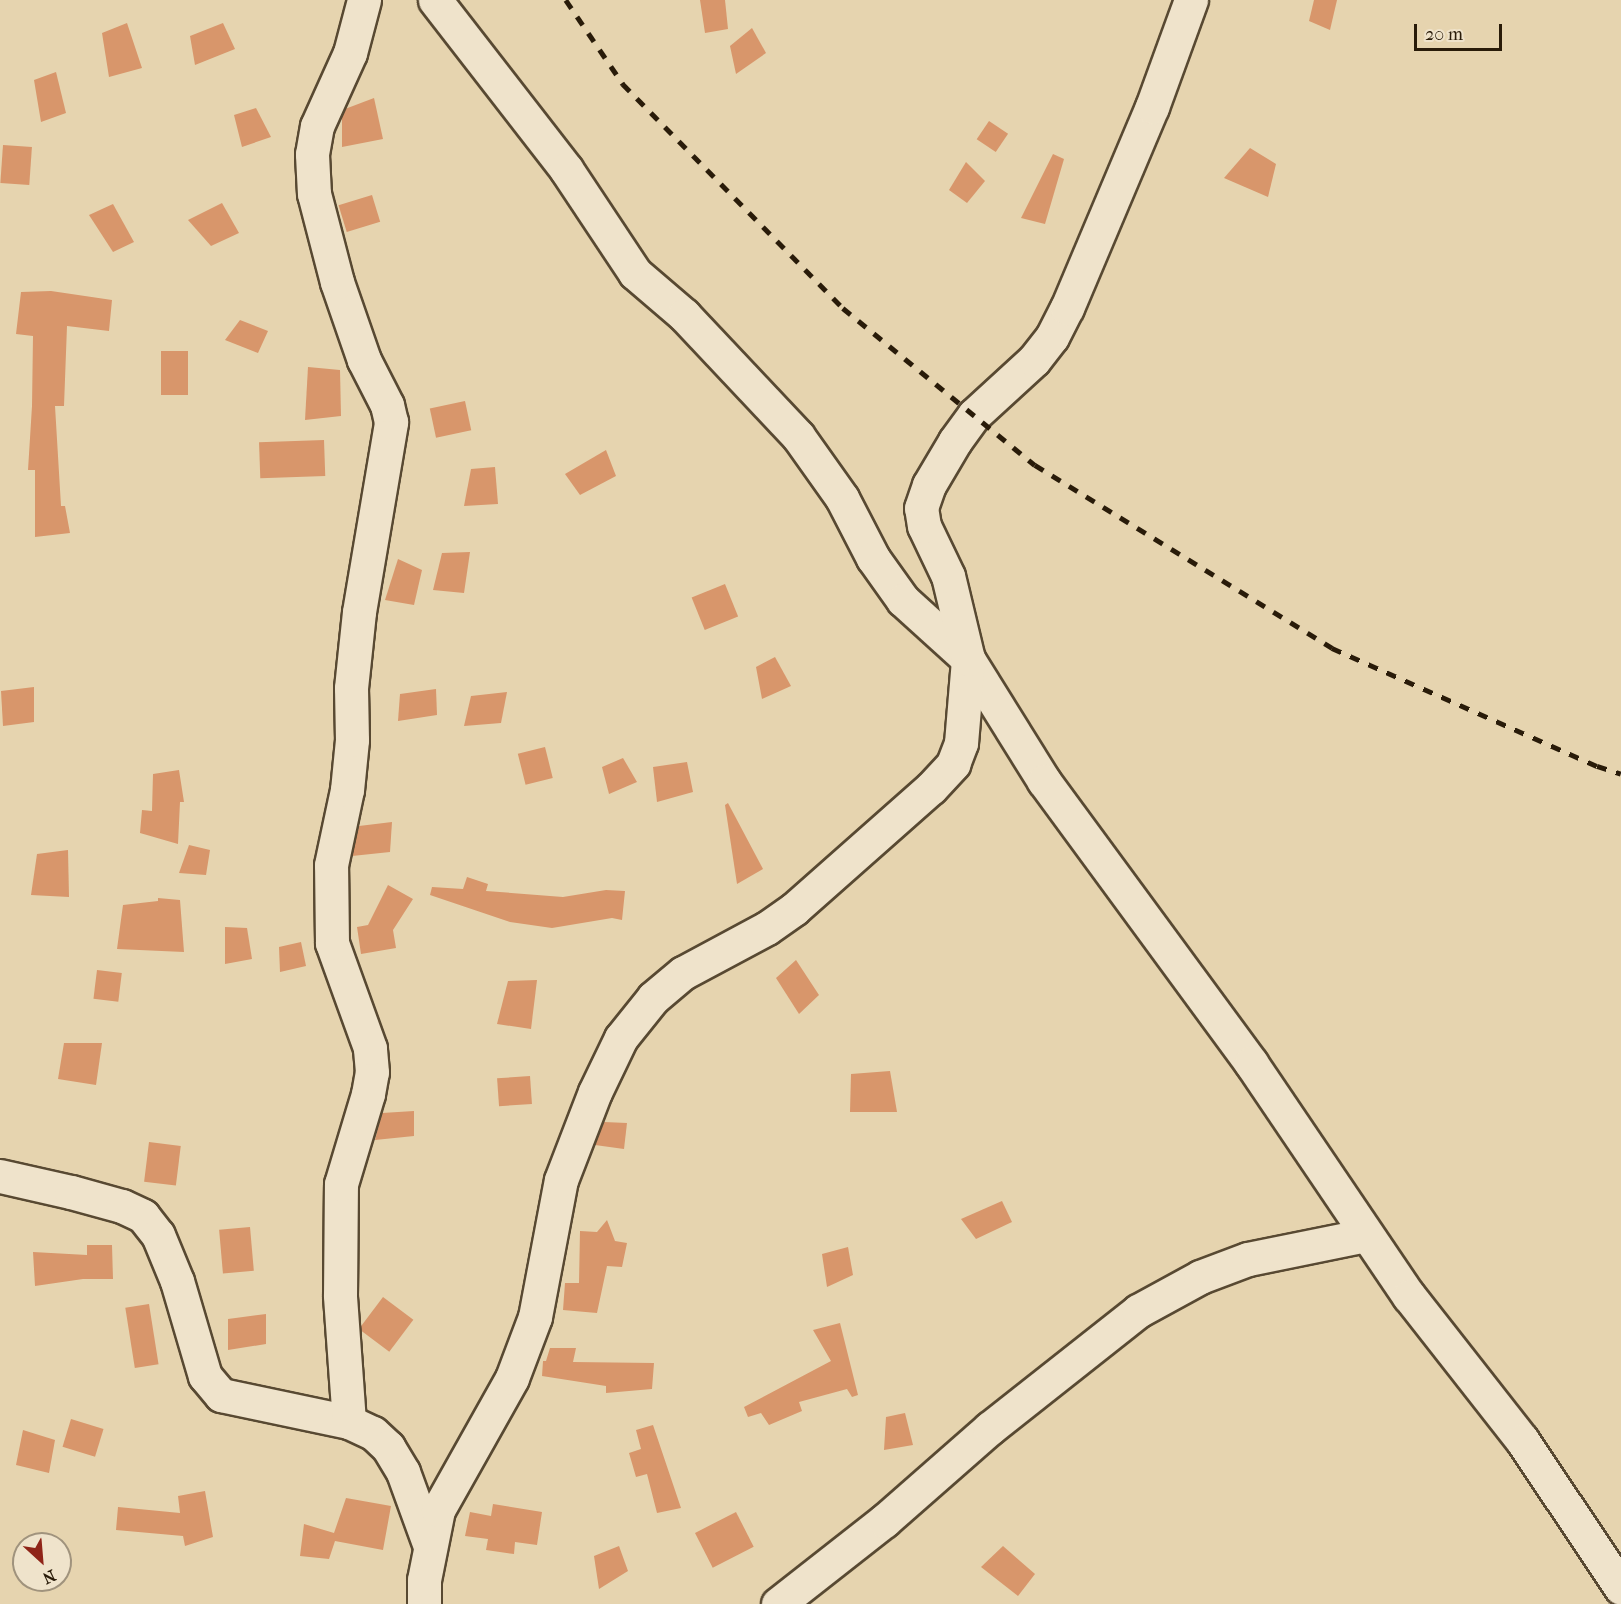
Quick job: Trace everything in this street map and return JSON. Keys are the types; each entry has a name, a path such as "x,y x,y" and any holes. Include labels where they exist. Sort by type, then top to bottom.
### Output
{"street":[{"path":"349,1422 340,1296 341,1184 368,1094 372,1072 370,1048 332,943 331,866 347,790 352,740 351,688 359,612 391,422 387,405 364,360 337,282 314,194 312,154 317,126 350,53 364,0"},
{"path":"435,0 566,169 635,273 684,315 798,436 842,498 873,558 903,600 968,659 1044,781 1251,1063 1409,1296 1522,1440 1621,1588"},
{"path":"424,1604 430,1546 438,1510 512,1378 535,1317 561,1180 595,1092 621,1038 653,998 683,973 767,928 794,909 931,788 953,765 961,743 968,659 948,576 924,526 921,508 929,485 955,441 974,415 1034,360 1052,337 1067,308 1121,181 1191,0"},
{"path":"0,1176 72,1192 122,1206 143,1216 158,1235 177,1281 205,1376 221,1395 349,1422 373,1433 388,1447 403,1472 430,1546"},
{"path":"778,1604 884,1521 990,1428 1138,1311 1200,1277 1248,1258 1366,1235"}],"building":[{"path":"700,0 725,0 728,29 705,33"},
{"path":"1314,0 1337,0 1330,30 1309,21"},
{"path":"127,23 142,68 109,77 102,33"},
{"path":"223,23 235,49 195,65 190,36"},
{"path":"752,28 766,53 736,74 730,46"},
{"path":"56,72 66,113 41,122 34,80"},
{"path":"374,98 383,139 342,147 342,115 345,109"},
{"path":"256,108 271,137 242,147 234,115"},
{"path":"989,121 1008,134 996,152 977,139"},
{"path":"3,145 32,147 29,185 0,183"},
{"path":"1250,148 1276,164 1268,197 1224,178"},
{"path":"1053,154 1064,159 1045,224 1021,218"},
{"path":"966,162 985,181 967,203 949,190"},
{"path":"372,195 380,222 347,232 339,205"},
{"path":"222,203 239,233 211,246 188,220"},
{"path":"113,204 134,242 113,252 89,215"},
{"path":"51,291 112,300 109,331 67,326 64,406 55,406 61,506 65,506 70,533 35,537 35,470 28,470 33,336 16,334 21,292"},
{"path":"240,320 268,331 258,353 225,340"},
{"path":"161,351 188,351 188,395 161,395"},
{"path":"308,367 340,370 341,416 305,420"},
{"path":"465,401 471,430 436,438 430,408"},
{"path":"324,440 325,476 260,478 259,442"},
{"path":"606,450 616,476 580,495 565,474"},
{"path":"495,467 498,504 464,506 471,469"},
{"path":"470,552 464,593 433,590 442,553"},
{"path":"398,559 422,570 414,605 385,600"},
{"path":"725,584 738,616 705,630 692,597"},
{"path":"775,657 791,686 762,699 756,667"},
{"path":"34,687 34,722 3,726 1,691"},
{"path":"436,689 437,715 398,721 400,694"},
{"path":"507,692 501,723 464,726 471,696"},
{"path":"545,747 553,778 526,785 518,754"},
{"path":"623,758 637,782 609,794 602,767"},
{"path":"687,762 693,792 657,802 653,767"},
{"path":"179,770 184,802 180,802 178,844 140,833 142,810 152,811 153,774"},
{"path":"728,803 763,869 737,884 725,805"},
{"path":"392,822 390,852 352,856 359,826"},
{"path":"189,845 210,850 206,875 179,873"},
{"path":"68,850 69,897 31,895 37,854"},
{"path":"467,877 488,884 486,891 563,897 606,890 625,891 622,920 612,918 552,928 510,922 430,895 432,887 463,889"},
{"path":"388,885 413,899 393,930 396,948 361,954 357,927 368,925"},
{"path":"158,898 180,900 184,952 117,949 123,905 158,901"},
{"path":"225,927 247,928 252,959 225,964"},
{"path":"301,942 306,966 280,972 279,947"},
{"path":"796,960 819,995 799,1014 776,978"},
{"path":"97,970 122,973 118,1002 93,999"},
{"path":"537,980 531,1029 497,1024 508,981"},
{"path":"64,1043 102,1043 96,1085 58,1079"},
{"path":"890,1071 897,1112 850,1112 851,1074"},
{"path":"530,1076 532,1104 499,1106 497,1078"},
{"path":"414,1111 414,1136 375,1140 382,1113"},
{"path":"604,1122 627,1123 624,1149 595,1145"},
{"path":"149,1142 181,1146 176,1186 144,1182"},
{"path":"1002,1201 1012,1222 976,1239 961,1219"},
{"path":"607,1220 615,1241 627,1243 622,1267 607,1266 597,1313 563,1310 565,1283 579,1283 580,1231 597,1232"},
{"path":"250,1227 254,1271 223,1274 219,1230"},
{"path":"87,1245 112,1245 113,1279 83,1279 35,1286 33,1252 87,1255"},
{"path":"848,1247 853,1275 827,1287 822,1254"},
{"path":"383,1297 413,1320 389,1352 359,1329"},
{"path":"149,1304 159,1364 135,1368 125,1308"},
{"path":"266,1314 266,1344 228,1350 228,1319"},
{"path":"840,1323 858,1395 852,1397 847,1389 799,1402 802,1411 769,1425 761,1413 748,1417 744,1407 831,1361 813,1330"},
{"path":"550,1348 576,1348 573,1362 654,1363 652,1389 606,1393 606,1386 542,1376 543,1361 546,1361"},
{"path":"905,1413 913,1445 884,1450 886,1417"},
{"path":"71,1419 104,1429 95,1457 63,1447"},
{"path":"653,1425 681,1508 657,1513 647,1474 636,1477 629,1453 641,1449 636,1430"},
{"path":"23,1430 55,1440 49,1473 16,1465"},
{"path":"205,1491 213,1537 185,1546 183,1536 116,1530 118,1507 180,1513 178,1496"},
{"path":"346,1498 391,1506 383,1550 335,1541 329,1559 300,1556 304,1524 334,1533"},
{"path":"493,1504 542,1512 537,1545 515,1542 514,1554 486,1550 488,1539 465,1536 470,1512 491,1516"},
{"path":"736,1512 754,1547 713,1568 695,1533"},
{"path":"619,1546 628,1571 599,1589 594,1556"},
{"path":"1003,1546 1035,1574 1018,1596 981,1567"}],"railway":[{"path":"566,0 623,84 843,308 1035,465 1332,648 1597,766 1621,774"}]}
